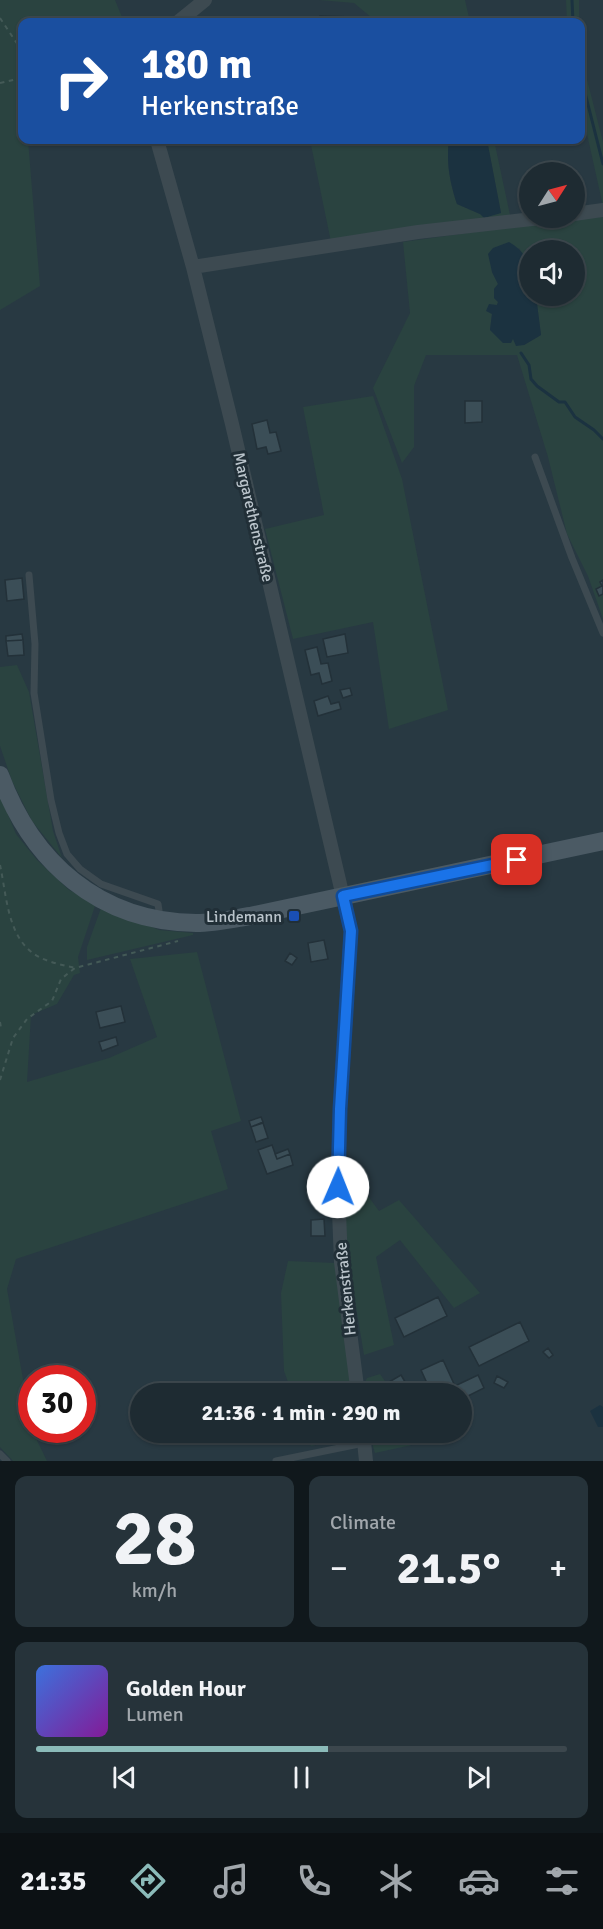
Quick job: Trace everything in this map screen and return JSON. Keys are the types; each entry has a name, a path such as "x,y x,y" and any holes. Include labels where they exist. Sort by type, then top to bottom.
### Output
{"main road":[{"path":"0,775 24,827 54,864 73,881 121,908 160,919 196,923 223,921 603,841"}],"street":[{"path":"183,18 205,0"},
{"name":"Margarethenstraße","path":"158,144 193,267 238,447 343,896"},
{"path":"585,212 603,210"},
{"path":"193,267 418,232 519,221"},
{"name":"Herkenstraße","path":"343,896 351,931 340,1109 339,1209 341,1262 357,1383"},
{"path":"364,1443 366,1461"}],"lane":[{"path":"535,457 572,558 603,633"},
{"path":"29,575 36,644 34,693 51,800 59,833 67,854 80,869 101,884 158,904 160,919"},
{"path":"276,1461 345,1443"},
{"path":"0,1454 8,1461"}],"path":[{"path":"0,18 18,45"},
{"path":"0,83 18,79"},
{"path":"0,865 13,926 28,949 50,962 75,968"},
{"path":"0,1080 13,1038 27,1019 52,1001 61,979 75,968 178,941"},
{"path":"0,1022 1,1028"}],"green space":[{"path":"0,0 115,0 122,18 18,18 18,144 28,144 40,286 0,310"},
{"path":"319,0 465,0 469,18 372,18 354,3"},
{"path":"566,0 579,0 579,18 567,18"},
{"path":"585,72 603,142 603,206 585,125"},
{"path":"311,144 449,144 449,172 457,204 480,214 501,213 488,144 495,144 510,215 331,242"},
{"path":"603,214 603,619 588,576 567,534 548,457 517,355 426,355 414,386 414,447 402,463 373,388 410,313 403,242 519,226 519,228 585,228 585,217"},
{"path":"373,396 402,479 448,710 389,729 373,622 293,639 265,529 324,515 303,407"},
{"path":"17,665 29,692 53,831 62,858 32,821 12,781 0,746 0,667"},
{"path":"0,795 16,834 37,860 69,890 92,901 95,906 78,957 80,973 74,975 57,1004 31,1015 27,1082 109,1058 157,1037 130,959 197,952 241,1121 211,1131 228,1189 16,1259 7,1289 20,1365 18,1365 18,1443 38,1443 47,1461 13,1461 0,1447"},
{"path":"106,907 159,930 193,933 193,935 87,960 87,947 101,908"},
{"path":"343,1162 379,1211 399,1200 480,1293 454,1308 400,1240 376,1257 394,1345 364,1355 348,1258"},
{"path":"288,1261 335,1263 353,1383 288,1383 284,1371 281,1293"},
{"path":"380,1374 386,1383 364,1383 367,1378"},
{"path":"310,1443 325,1443 311,1446"},
{"path":"372,1443 421,1443 375,1453"}],"water":[{"path":"449,144 488,144 501,213 484,218 457,204 449,172"},
{"path":"509,242 519,249 519,306 537,306 541,335 524,345 516,346 513,339 511,343 503,343 490,330 492,314 486,311 489,304 497,305 498,302 494,298 494,289 498,284 492,272 488,254 493,248"},
{"path":"600,1405 603,1407 603,1427 598,1427 590,1411"}],"building":[{"path":"320,16 352,17 352,18 320,18"},
{"path":"465,401 482,401 482,422 465,423"},
{"path":"267,420 270,433 276,432 281,451 268,454 266,447 257,449 252,424"},
{"path":"22,578 24,599 7,601 5,580"},
{"path":"603,580 603,594 599,596 596,589 602,586 600,582"},
{"path":"22,634 23,640 6,641 6,636"},
{"path":"345,634 348,653 327,657 323,639"},
{"path":"23,640 24,655 8,656 6,641"},
{"path":"317,647 321,664 328,663 332,681 322,684 319,673 311,675 305,650"},
{"path":"350,688 352,695 343,698 340,690"},
{"path":"328,696 331,704 339,702 341,709 318,716 314,701"},
{"path":"324,940 328,959 311,962 308,943"},
{"path":"290,953 297,958 292,965 285,961"},
{"path":"121,1006 125,1022 100,1028 96,1012"},
{"path":"116,1037 118,1045 102,1051 99,1042"},
{"path":"261,1117 263,1122 251,1127 249,1121"},
{"path":"263,1123 268,1138 256,1142 251,1127"},
{"path":"272,1145 277,1159 290,1154 293,1165 267,1174 258,1150"},
{"path":"288,1149 290,1154 277,1159 275,1154"},
{"path":"324,1219 325,1236 311,1236 311,1220"},
{"path":"438,1297 447,1316 404,1337 395,1318"},
{"path":"520,1322 529,1341 479,1366 469,1347"},
{"path":"548,1348 553,1355 549,1358 543,1352"},
{"path":"443,1360 454,1383 427,1383 421,1370"},
{"path":"401,1375 406,1383 390,1383"},
{"path":"478,1375 484,1388 472,1394 472,1383 461,1383"},
{"path":"497,1376 508,1382 504,1388 494,1383"}],"waterway":[{"path":"572,0 573,18"},
{"path":"585,93 603,164"},
{"path":"521,353 529,365 531,379 537,386 559,402 565,402 575,417 603,439"}],"place":[{"name":"Lindemann","path":"294,916"}],"route":[{"path":"338,1187 340,1109 351,931 343,896 517,860"}]}
